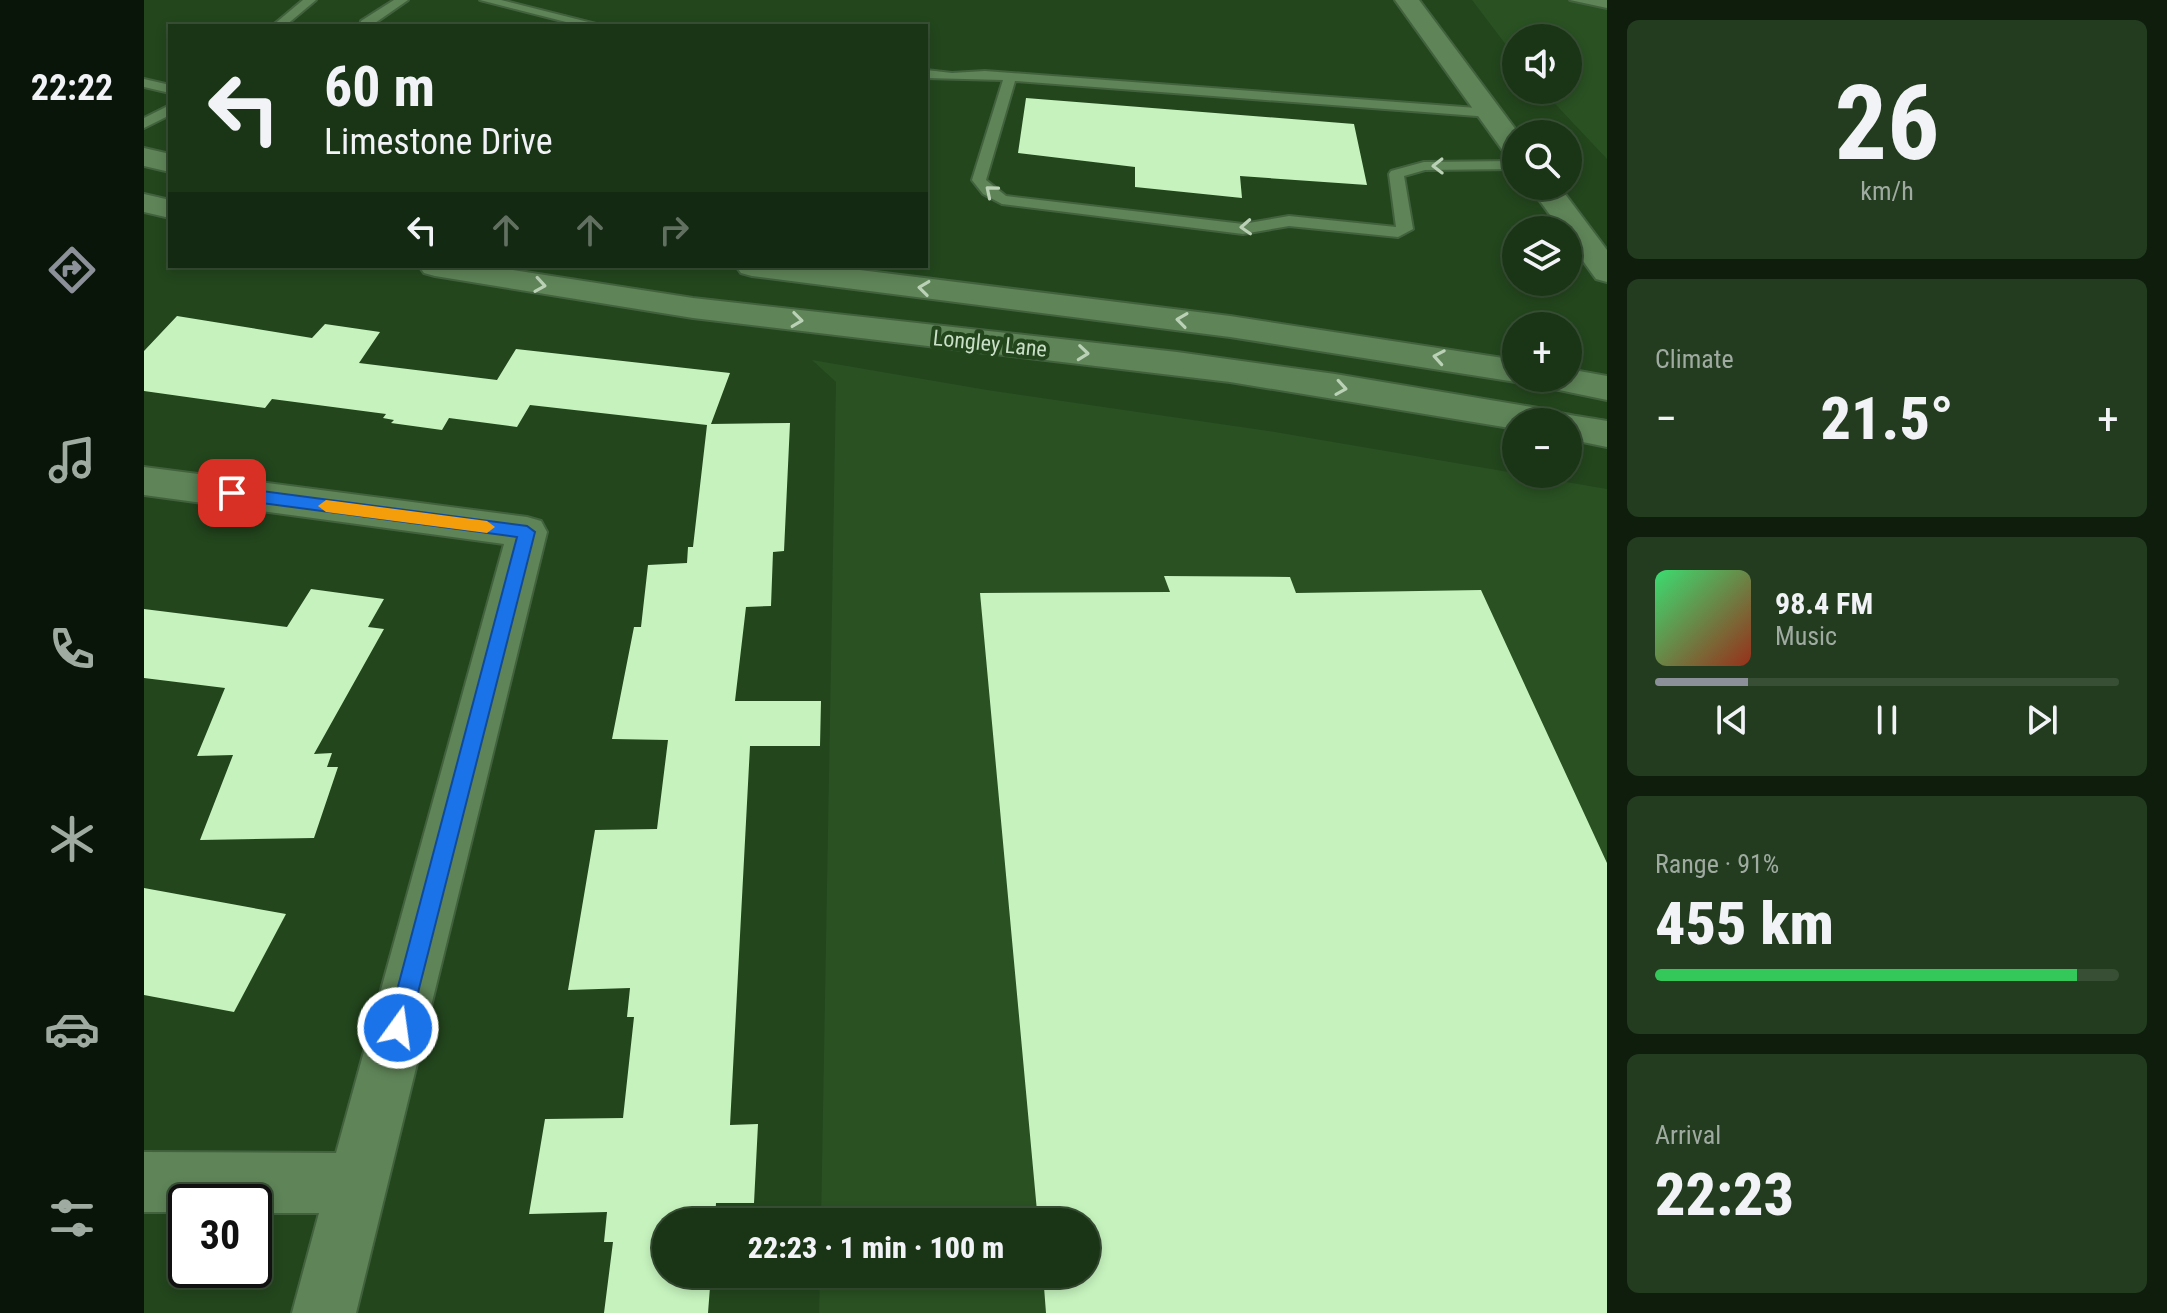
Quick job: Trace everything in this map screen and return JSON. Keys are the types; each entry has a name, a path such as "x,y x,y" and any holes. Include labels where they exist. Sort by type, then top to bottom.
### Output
{"main road":[{"path":"1407,0 1502,130"},
{"path":"144,157 168,163"},
{"path":"1554,200 1607,272"},
{"path":"144,203 168,209"},
{"path":"144,224 168,227"},
{"name":"Longley Lane","path":"447,268 642,301 1130,358 1326,385 1502,415"},
{"name":"Longley Lane","path":"768,268 1150,316 1502,369"},
{"path":"1582,383 1607,388"},
{"path":"1582,429 1607,434"},
{"path":"144,481 527,532 324,1313"},
{"path":"144,1182 358,1183"}],"lane":[{"path":"280,24 310,0"},
{"path":"365,24 402,0"},
{"path":"486,0 589,24"},
{"path":"1576,0 1607,4"},
{"path":"928,74 1010,77 1490,113"},
{"path":"1010,77 979,180 1002,200 1243,229 1289,221 1398,232 1405,229 1396,174 1424,166 1502,165"},
{"path":"144,83 168,89"},
{"path":"144,124 168,110"}],"shaded area":[{"path":"1472,0 1607,0 1607,159 1582,132 1582,120 1570,120 1555,104 1582,104 1582,24 1502,24 1502,40"},
{"path":"812,360 987,390 1275,432 1502,471 1502,488 1582,488 1582,485 1607,489 1607,1313 819,1313 820,1288 1100,1288 1100,1208 821,1208 836,382"}],"building":[{"path":"1026,98 1354,124 1367,185 1240,176 1242,198 1135,187 1135,167 1018,153"},
{"path":"177,316 312,338 325,324 380,332 359,363 497,380 516,349 730,373 711,424 790,423 784,551 773,552 771,606 746,607 735,701 821,701 820,746 750,746 730,1125 758,1124 754,1203 716,1203 716,1208 652,1208 652,1288 710,1288 708,1313 604,1313 613,1242 604,1242 607,1212 529,1214 545,1119 623,1118 634,1017 627,1017 630,988 568,990 595,830 657,829 668,740 612,739 634,627 641,627 648,565 687,563 688,547 693,547 707,425 530,405 517,427 449,418 442,430 391,423 394,420 383,418 386,414 272,399 265,408 144,391 144,351"},
{"path":"1164,576 1290,577 1296,593 1481,590 1607,863 1607,1313 1046,1313 1044,1288 1100,1288 1100,1208 1037,1208 980,593 1170,592"},
{"path":"311,589 384,599 368,627 384,629 314,754 332,753 327,767 338,767 314,838 200,840 233,755 197,756 225,688 144,678 144,609 287,627"},
{"path":"144,888 286,914 234,1012 144,995"}],"slow traffic":[{"path":"326,506 487,527"}],"route":[{"path":"232,493 527,532 398,1028"}]}
